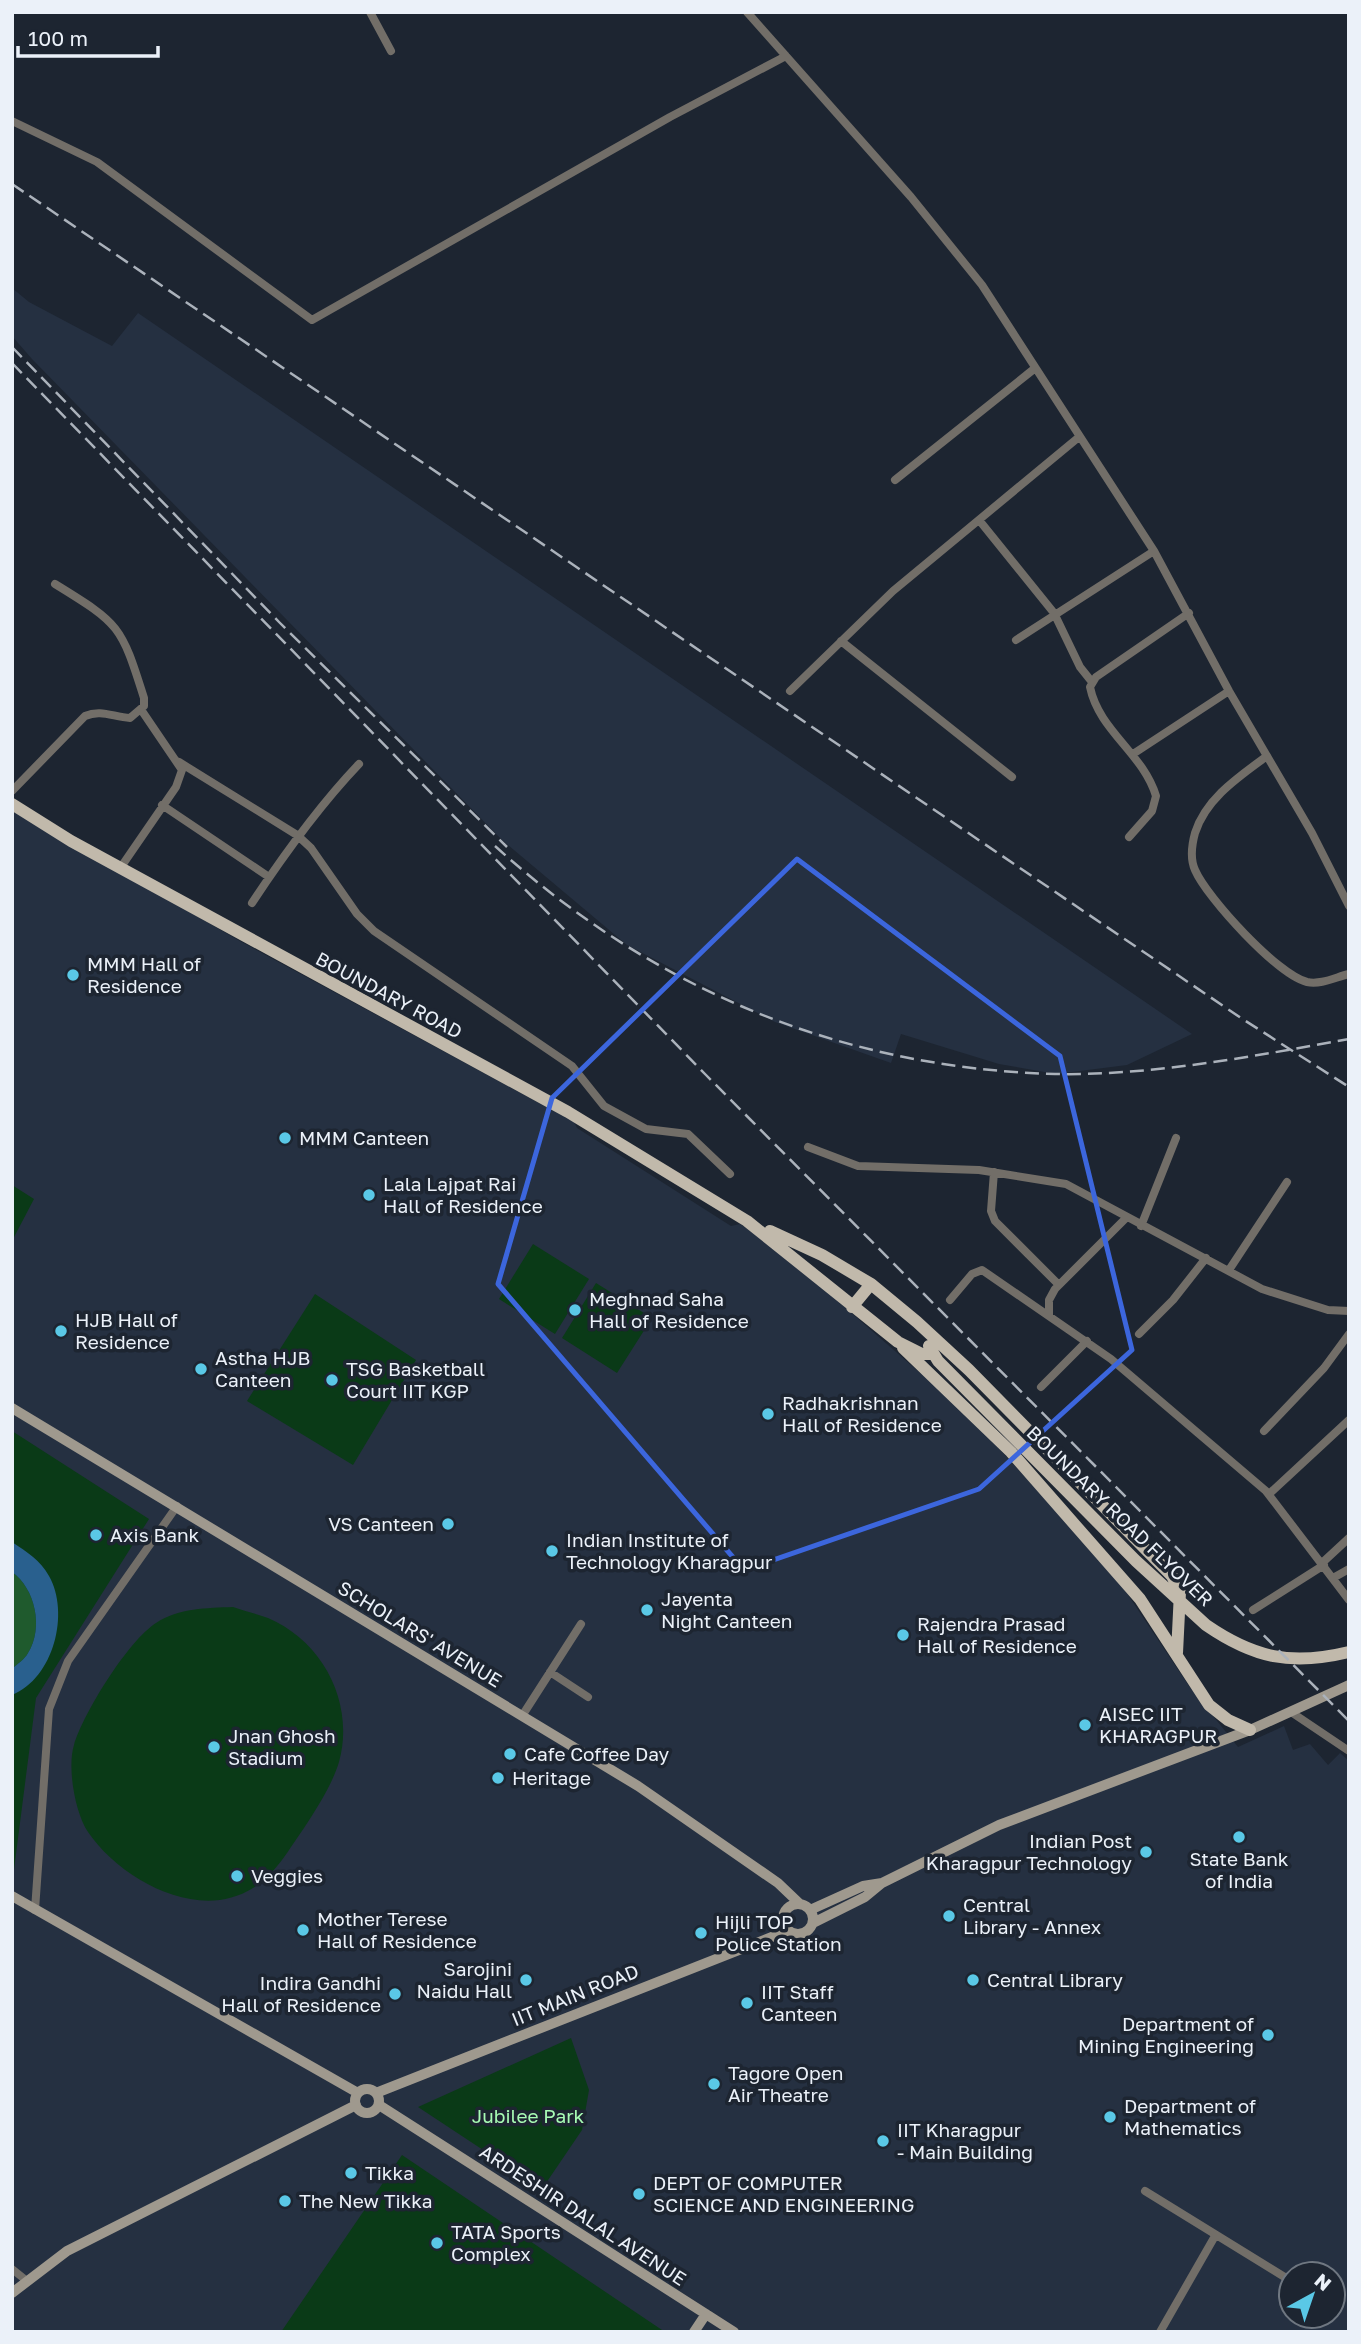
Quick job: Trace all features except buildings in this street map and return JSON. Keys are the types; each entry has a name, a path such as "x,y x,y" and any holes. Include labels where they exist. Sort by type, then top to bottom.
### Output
{"main road":[{"name":"BOUNDARY ROAD","path":"12,804 71,841 293,965 568,1112 747,1221 778,1243 852,1307 898,1342"},
{"name":"BOUNDARY ROAD","path":"747,1221 822,1255 871,1284 927,1331 1172,1576 1180,1592 1177,1653"},
{"path":"852,1307 871,1284"},
{"path":"927,1331 935,1358"},
{"path":"898,1342 910,1357 1011,1452 1140,1599 1209,1705 1228,1720 1250,1730"},
{"name":"BOUNDARY ROAD FLYOVER","path":"898,1342 935,1358 1127,1553 1206,1625 1233,1644 1263,1655 1292,1660 1324,1658 1349,1652"}],"street":[{"path":"370,12 391,51"},
{"path":"747,12 954,247 1011,328 1034,369 1154,551 1229,691 1312,833 1349,906"},
{"path":"12,121 97,162 312,320 670,117 786,56"},
{"path":"894,480 1034,369"},
{"path":"790,691 893,592 1079,437"},
{"path":"979,520 1054,613 1080,667 1092,682 1091,695 1105,723 1133,754 1153,787 1156,804 1129,837"},
{"path":"1016,640 1154,551"},
{"path":"55,584 115,624 128,647 144,698 142,711 179,762 297,835 311,848 357,914 374,931 572,1066 604,1106 646,1129 688,1134 730,1174"},
{"path":"1092,682 1189,613"},
{"path":"841,641 1012,777"},
{"path":"1133,754 1229,691"},
{"path":"12,791 85,716 93,712 130,718 142,711"},
{"path":"1267,756 1227,788 1203,814 1195,834 1194,867 1243,934 1302,980 1319,982 1349,974"},
{"path":"121,867 180,778 179,762"},
{"path":"252,903 297,835 334,787 359,764"},
{"path":"162,805 269,877"},
{"path":"1141,1226 1176,1138"},
{"path":"808,1147 858,1166 952,1168 994,1172 1073,1186 1141,1226 1229,1270 1262,1290 1328,1310 1349,1311"},
{"path":"994,1172 991,1211 995,1222 1059,1285"},
{"path":"1229,1270 1287,1182"},
{"path":"1049,1315 1049,1300 1059,1285 1126,1217"},
{"path":"1139,1334 1173,1300 1206,1258"},
{"path":"950,1300 972,1274 982,1270 1087,1341 1269,1494 1349,1600"},
{"path":"1264,1431 1324,1368 1349,1334"},
{"path":"1041,1387 1087,1341"},
{"name":"SCHOLARS' AVENUE","path":"12,1408 638,1786 778,1883 805,1907"},
{"path":"1269,1494 1349,1420"},
{"path":"35,1910 49,1709 55,1686 83,1638 177,1506"},
{"path":"1253,1610 1323,1564 1349,1538"},
{"path":"1333,1578 1349,1569"},
{"path":"522,1716 581,1624"},
{"path":"550,1672 589,1697"},
{"path":"882,1883 863,1886 805,1907 790,1905 784,1912 782,1922 787,1931 800,1935 809,1930 813,1923 865,1897 882,1883 999,1825 1250,1730 1349,1685"},
{"path":"1291,1712 1349,1751"},
{"path":"12,1896 359,2092 369,2089 376,2093 379,2105 367,2113 356,2105"},
{"path":"805,1907 813,1923"},
{"name":"IIT MAIN ROAD","path":"376,2093 787,1931"},
{"path":"356,2105 359,2092"},
{"path":"12,2293 67,2251 356,2105"},
{"name":"ARDESHIR DALAL AVENUE","path":"379,2105 734,2332"},
{"path":"1145,2191 1277,2273"},
{"path":"1160,2332 1215,2236"},
{"path":"12,2269 27,2281"},
{"path":"694,2332 706,2314"}],"highlighted area":[{"path":"797,859 1060,1056 1132,1350 979,1489 744,1570 498,1284 552,1098"}],"shaded area":[{"path":"12,288 29,302 112,346 138,313 1192,1034 1127,1065 1056,1074 999,1064 901,1034 891,1063 775,1022 627,945 502,840 32,359 12,336"},
{"name":"Indian Institute of Technology Kharagpur","path":"12,809 238,940 574,1122 577,1128 731,1226 740,1224 784,1254 967,1414 1063,1518 1120,1583 1189,1686 1238,1747 1284,1726 1293,1750 1310,1744 1328,1765 1340,1753 1349,1761 1349,2332 12,2332"}],"green space":[{"path":"12,1185 34,1199 12,1241"},
{"path":"533,1244 589,1279 555,1334 499,1299"},
{"path":"596,1283 652,1318 617,1373 562,1338"},
{"name":"TSG Basketball Court IIT KGP","path":"315,1294 416,1360 353,1465 247,1401"},
{"path":"12,1431 149,1519 36,1698 12,1885"},
{"path":"12,1572 20,1579 31,1598 36,1621 33,1643 28,1653 12,1669"},
{"name":"Jnan Ghosh Stadium","path":"233,1607 268,1618 305,1642 330,1677 338,1697 343,1718 343,1740 339,1762 324,1796 269,1876 253,1888 231,1898 209,1901 162,1891 120,1866 102,1849 83,1824 76,1802 71,1765 79,1731 97,1697 120,1661 145,1632 174,1614"},
{"name":"Jubilee Park","path":"571,2038 589,2090 582,2130 542,2189 418,2107"},
{"name":"TATA Sports Complex","path":"402,2155 665,2332 281,2332"}],"water":[{"path":"12,1542 42,1565 49,1576 55,1591 58,1625 48,1660 27,1687 12,1695 12,1669 28,1653 33,1643 36,1621 31,1598 20,1579 12,1572"}],"railway":[{"path":"12,184 1241,1018 1349,1087"},
{"path":"12,347 279,622 507,847"},
{"path":"12,363 706,1075 1349,1721"},
{"path":"495,846 556,897 619,941 685,979 754,1011 825,1037 899,1056 976,1068 1091,1074 1202,1064 1349,1039"}],"place":[{"name":"MMM Hall of Residence","path":"73,975"},
{"name":"MMM Canteen","path":"285,1138"},
{"name":"Lala Lajpat Rai Hall of Residence","path":"369,1195"},
{"name":"Meghnad Saha Hall of Residence","path":"575,1310"},
{"name":"HJB Hall of Residence","path":"61,1331"},
{"name":"Astha HJB Canteen","path":"201,1369"},
{"name":"TSG Basketball Court IIT KGP","path":"332,1380"},
{"name":"Radhakrishnan Hall of Residence","path":"768,1414"},
{"name":"VS Canteen","path":"448,1524"},
{"name":"Axis Bank","path":"96,1535"},
{"name":"Indian Institute of Technology Kharagpur","path":"552,1551"},
{"name":"Jayenta Night Canteen","path":"647,1610"},
{"name":"Rajendra Prasad Hall of Residence","path":"903,1635"},
{"name":"AISEC IIT KHARAGPUR","path":"1085,1725"},
{"name":"Jnan Ghosh Stadium","path":"214,1747"},
{"name":"Cafe Coffee Day","path":"510,1754"},
{"name":"Heritage","path":"498,1778"},
{"name":"State Bank of India","path":"1239,1837"},
{"name":"Indian Post Kharagpur Technology","path":"1146,1852"},
{"name":"Veggies","path":"237,1876"},
{"name":"Central Library - Annex","path":"949,1916"},
{"name":"Mother Terese Hall of Residence","path":"303,1930"},
{"name":"Hijli TOP Police Station","path":"701,1933"},
{"name":"Sarojini Naidu Hall","path":"526,1980"},
{"name":"Central Library","path":"973,1980"},
{"name":"Indira Gandhi Hall of Residence","path":"395,1994"},
{"name":"IIT Staff Canteen","path":"747,2003"},
{"name":"Department of Mining Engineering","path":"1268,2035"},
{"name":"Tagore Open Air Theatre","path":"714,2084"},
{"name":"Department of Mathematics","path":"1110,2117"},
{"name":"IIT Kharagpur - Main Building","path":"883,2141"},
{"name":"Tikka","path":"351,2173"},
{"name":"DEPT OF COMPUTER SCIENCE AND ENGINEERING","path":"639,2194"},
{"name":"The New Tikka","path":"285,2201"},
{"name":"TATA Sports Complex","path":"437,2243"}]}
